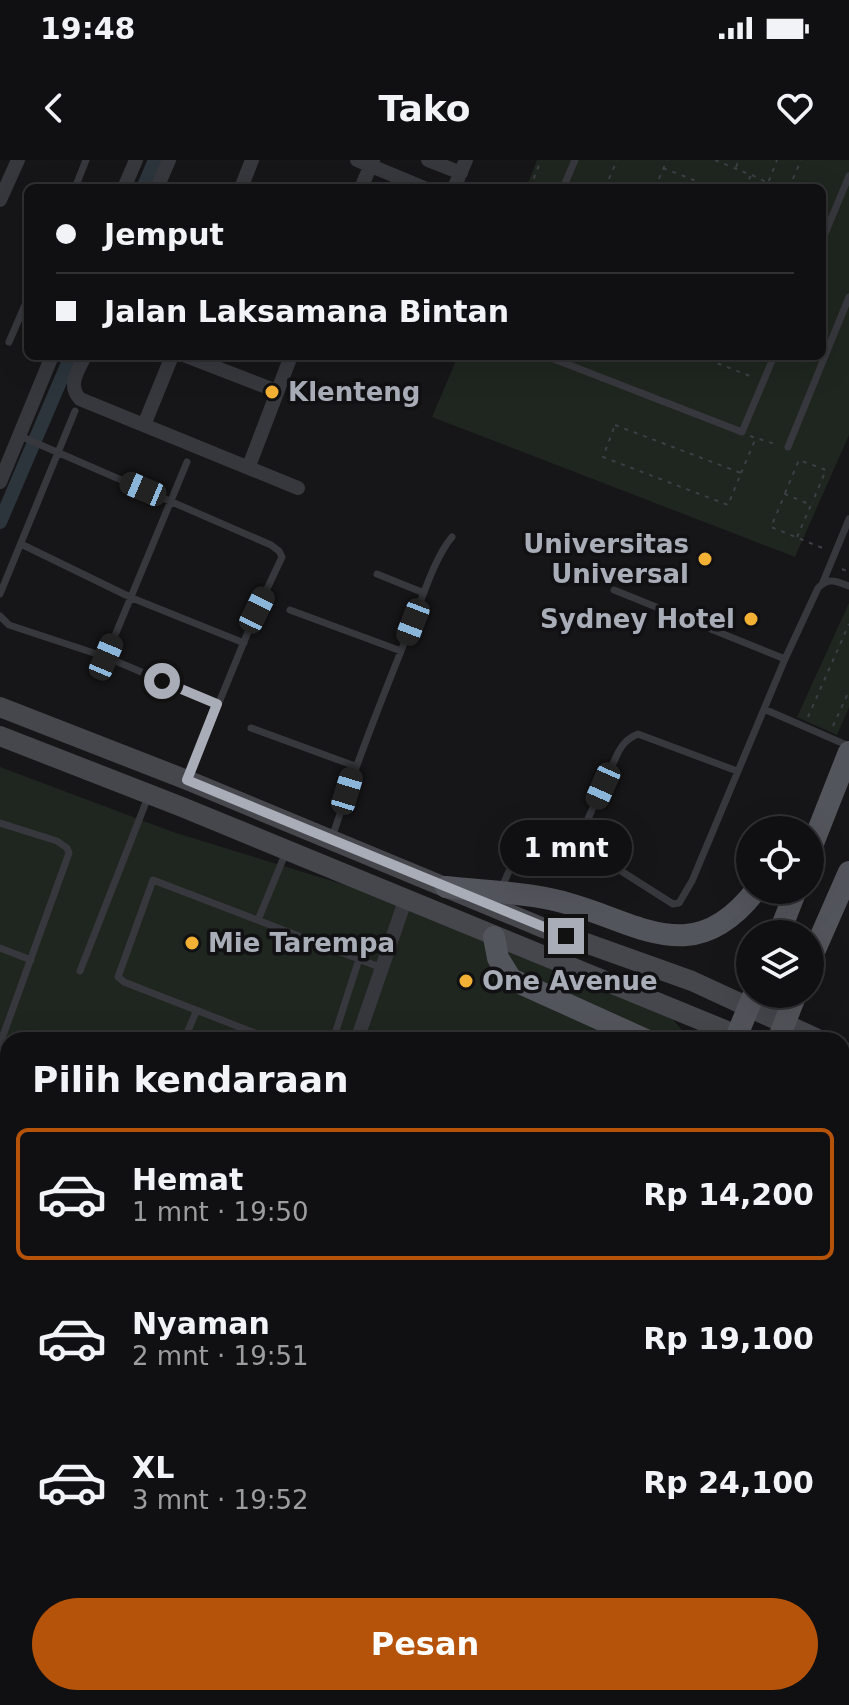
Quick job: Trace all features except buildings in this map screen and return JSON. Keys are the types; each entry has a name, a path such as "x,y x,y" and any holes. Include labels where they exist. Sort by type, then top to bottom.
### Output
{"main road":[{"path":"726,1032 0,735 5,709 187,780 541,927 736,995"},
{"path":"822,816 849,749"},
{"path":"814,816 830,795"},
{"path":"824,929 849,872"},
{"path":"446,887 552,899 641,929 681,936 726,922 743,904"},
{"path":"494,937 498,958 511,979 628,1032"},
{"path":"743,1032 750,1008"},
{"path":"760,1008 782,1032 791,1008"}],"street":[{"path":"0,200 18,160"},
{"path":"126,184 136,160"},
{"path":"159,184 169,160"},
{"path":"243,184 252,160"},
{"path":"428,160 463,166"},
{"path":"362,184 367,162 415,184"},
{"path":"0,482 23,437 51,360"},
{"path":"83,360 72,384 73,393 80,399 298,488"},
{"path":"144,425 170,360"},
{"path":"196,360 277,391"},
{"path":"249,466 289,360"},
{"path":"360,1032 405,901"}],"lane":[{"path":"77,184 86,160"},
{"path":"565,184 575,160"},
{"path":"826,231 849,176"},
{"path":"826,354 849,297"},
{"path":"9,342 24,307"},
{"path":"556,360 742,432 772,360"},
{"path":"788,447 823,360"},
{"path":"0,594 75,411"},
{"path":"23,437 279,551 282,557 187,780"},
{"path":"106,657 187,462"},
{"path":"500,893 517,853 527,845 577,843 673,904 679,903 692,881 785,659 823,582 849,519"},
{"path":"331,840 355,766 424,593 452,537"},
{"path":"21,544 132,598 244,643"},
{"path":"377,574 424,593"},
{"path":"823,582 832,580 849,586"},
{"path":"614,590 785,659"},
{"path":"290,610 401,651"},
{"path":"0,616 9,625 106,657 217,704"},
{"path":"764,709 849,749"},
{"path":"251,728 355,766"},
{"path":"577,843 622,745 631,737 638,734 737,771"},
{"path":"80,971 149,795"},
{"path":"0,823 57,841 68,850 68,858 4,1032"},
{"path":"258,920 287,851"},
{"path":"251,1032 196,1012 118,977 153,880 382,968"},
{"path":"0,948 31,960"},
{"path":"336,1032 359,959"},
{"path":"187,1032 196,1012"}],"path":[{"path":"532,184 541,160"},
{"path":"607,184 617,160"},
{"path":"657,184 667,160"},
{"path":"715,160 768,183 777,160"},
{"path":"736,168 739,160"},
{"path":"791,184 801,160"},
{"path":"663,168 704,184"},
{"path":"747,184 751,175"},
{"path":"709,360 763,381"},
{"path":"741,473 615,425 603,457 728,505 755,439"},
{"path":"742,432 755,439 788,447"},
{"path":"799,460 826,470 811,505 797,537 771,527 799,460"},
{"path":"785,494 811,505"},
{"path":"807,717 849,624"},
{"path":"832,729 849,691"}],"shaded area":[{"path":"537,160 849,160 849,435 795,557 432,417 456,360 826,360 826,184 528,184"},
{"path":"849,603 849,707 837,735 797,717"},
{"path":"0,767 173,832 404,903 649,993 684,1032 0,1032"}],"waterway":[{"path":"145,184 155,160"},
{"path":"0,522 69,360"}],"place":[{"name":"Klenteng","path":"272,392"},
{"name":"Universitas Universal","path":"705,559"},
{"name":"Sydney Hotel","path":"751,619"},
{"name":"Mie Tarempa","path":"192,943"},
{"name":"One Avenue","path":"466,981"}],"route":[{"path":"162,681 217,704 187,780 566,936"}]}
